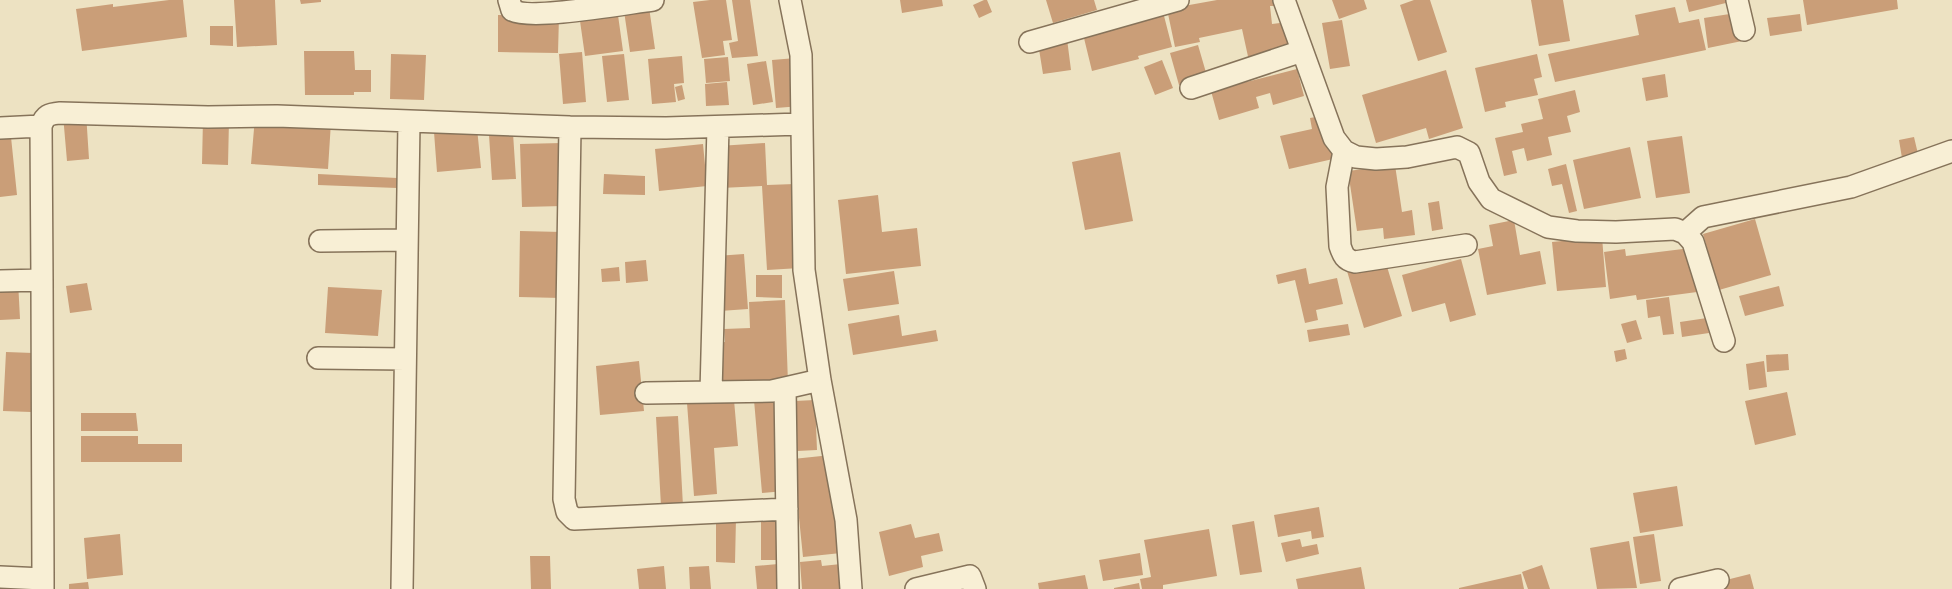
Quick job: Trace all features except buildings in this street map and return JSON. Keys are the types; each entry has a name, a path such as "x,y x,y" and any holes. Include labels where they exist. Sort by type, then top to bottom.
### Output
{"street":[{"path":"509,0 512,10 516,13 540,14 653,0"},
{"path":"790,0 801,55 800,124 804,270 820,381 846,520 851,589"},
{"path":"1030,42 1178,0"},
{"path":"1284,0 1334,138 1344,151 1356,157 1376,159 1407,157 1457,147 1469,153 1479,182 1491,199 1548,227 1607,232 1675,229 1685,233 1693,242 1724,341"},
{"path":"1737,0 1744,30"},
{"path":"1191,88 1302,51"},
{"path":"0,577 43,584 41,126 43,118 49,114 60,112 208,117 277,116 570,127 718,127 800,124"},
{"path":"402,589 409,122"},
{"path":"0,128 41,126"},
{"path":"570,127 564,499 567,512 574,519 787,508"},
{"path":"711,392 718,127"},
{"path":"1344,151 1337,188 1340,246 1342,255 1348,260 1355,262 1466,245"},
{"path":"1685,233 1702,217 1851,188 1952,151"},
{"path":"320,242 406,240"},
{"path":"0,281 42,280"},
{"path":"318,358 405,359"},
{"path":"646,393 771,392 820,381"},
{"path":"785,388 788,589"},
{"path":"916,589 970,576 975,589"},
{"path":"1680,589 1718,580"}]}
